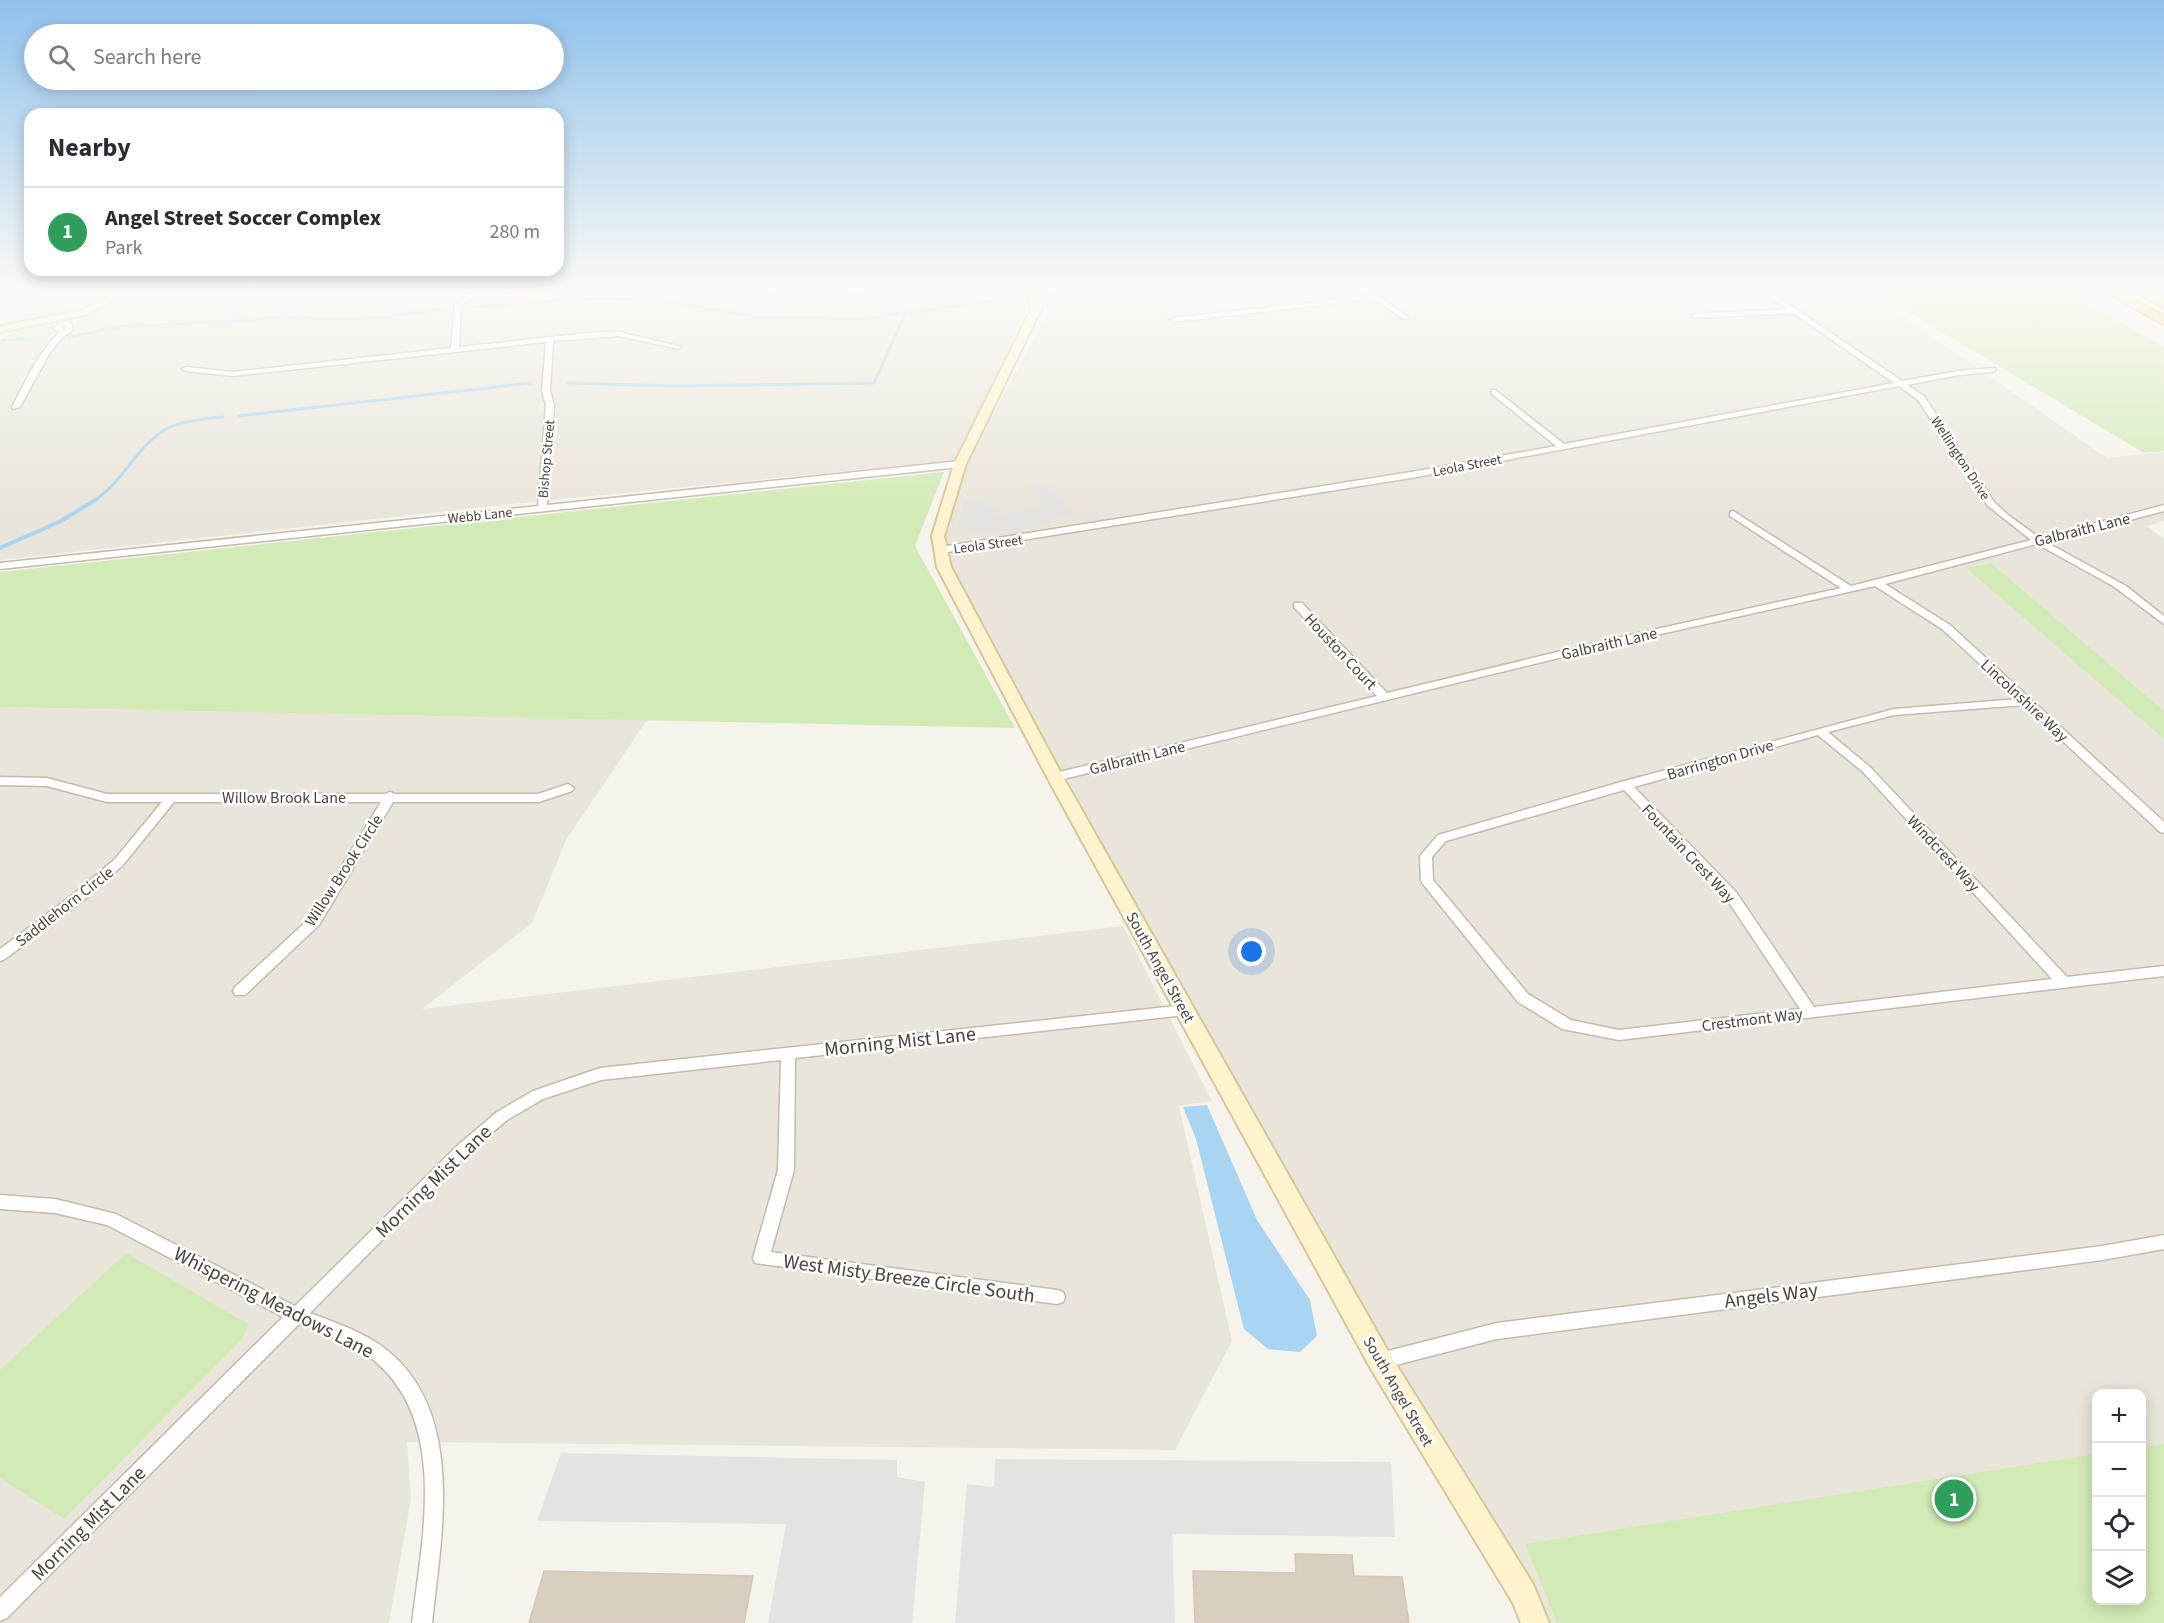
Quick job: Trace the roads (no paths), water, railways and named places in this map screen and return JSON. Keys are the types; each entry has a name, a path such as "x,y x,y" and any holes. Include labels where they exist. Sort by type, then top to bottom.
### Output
{"street":[{"path":"16,407 39,365"},
{"path":"186,369 233,374 319,365"},
{"name":"Bishop Street","path":"542,508 550,405 546,391 548,365"},
{"name":"South Angel Street","path":"1009,365 960,464 938,536 944,567 1055,777 1380,1361 1522,1594 1535,1623"},
{"name":"Wellington Drive","path":"1872,365 1921,398 1991,504 2006,519 2037,540 2118,585 2164,621"},
{"name":"Leola Street","path":"940,550 1400,477 1959,373 1992,370"},
{"path":"1495,392 1563,447"},
{"name":"Webb Lane","path":"0,566 960,464"},
{"name":"Galbraith Lane","path":"1055,777 1611,642 1877,583 2164,508"},
{"path":"1733,514 1849,589"},
{"name":"Lincolnshire Way","path":"1877,583 1946,627 2164,829"},
{"name":"Houston Court","path":"1298,605 1384,697"},
{"name":"Barrington Drive","path":"1426,856 1442,838 1625,785 1894,712 2026,702"},
{"name":"Windcrest Way","path":"1820,731 1868,771 2063,982"},
{"name":"Willow Brook Lane","path":"0,781 47,782 107,798 390,796 538,798 568,788"},
{"name":"Fountain Crest Way","path":"1625,785 1731,895 1810,1012"},
{"name":"Willow Brook Circle","path":"240,991 314,922 390,796"},
{"name":"Saddlehorn Circle","path":"0,956 80,896 119,862 171,798"},
{"name":"Crestmont Way","path":"1426,856 1427,881 1523,998 1567,1025 1619,1035 2164,971"},
{"name":"Morning Mist Lane","path":"0,1611 463,1149 502,1116 538,1095 600,1074 1185,1010"},
{"name":"West Misty Breeze Circle South","path":"788,1054 786,1170 761,1258 1057,1297"},
{"name":"Whispering Meadows Lane","path":"0,1202 55,1206 110,1219 296,1315 326,1326 382,1357 403,1378 417,1399 427,1425 432,1454 433,1504 422,1623"},
{"name":"Angels Way","path":"1380,1361 1497,1330 2102,1253 2164,1242"}],"water":[{"path":"1207,1105 1257,1220 1310,1300 1317,1336 1300,1352 1268,1349 1244,1329 1196,1139 1183,1107"}],"waterway":[{"path":"568,383 672,386 874,383 882,365"},
{"path":"239,416 531,383"},
{"path":"95,500 114,483 157,435 175,425 223,417"},
{"path":"0,548 59,522 97,499"}],"place":[{"name":"Angel Street Soccer Complex","path":"1954,1499"}]}
